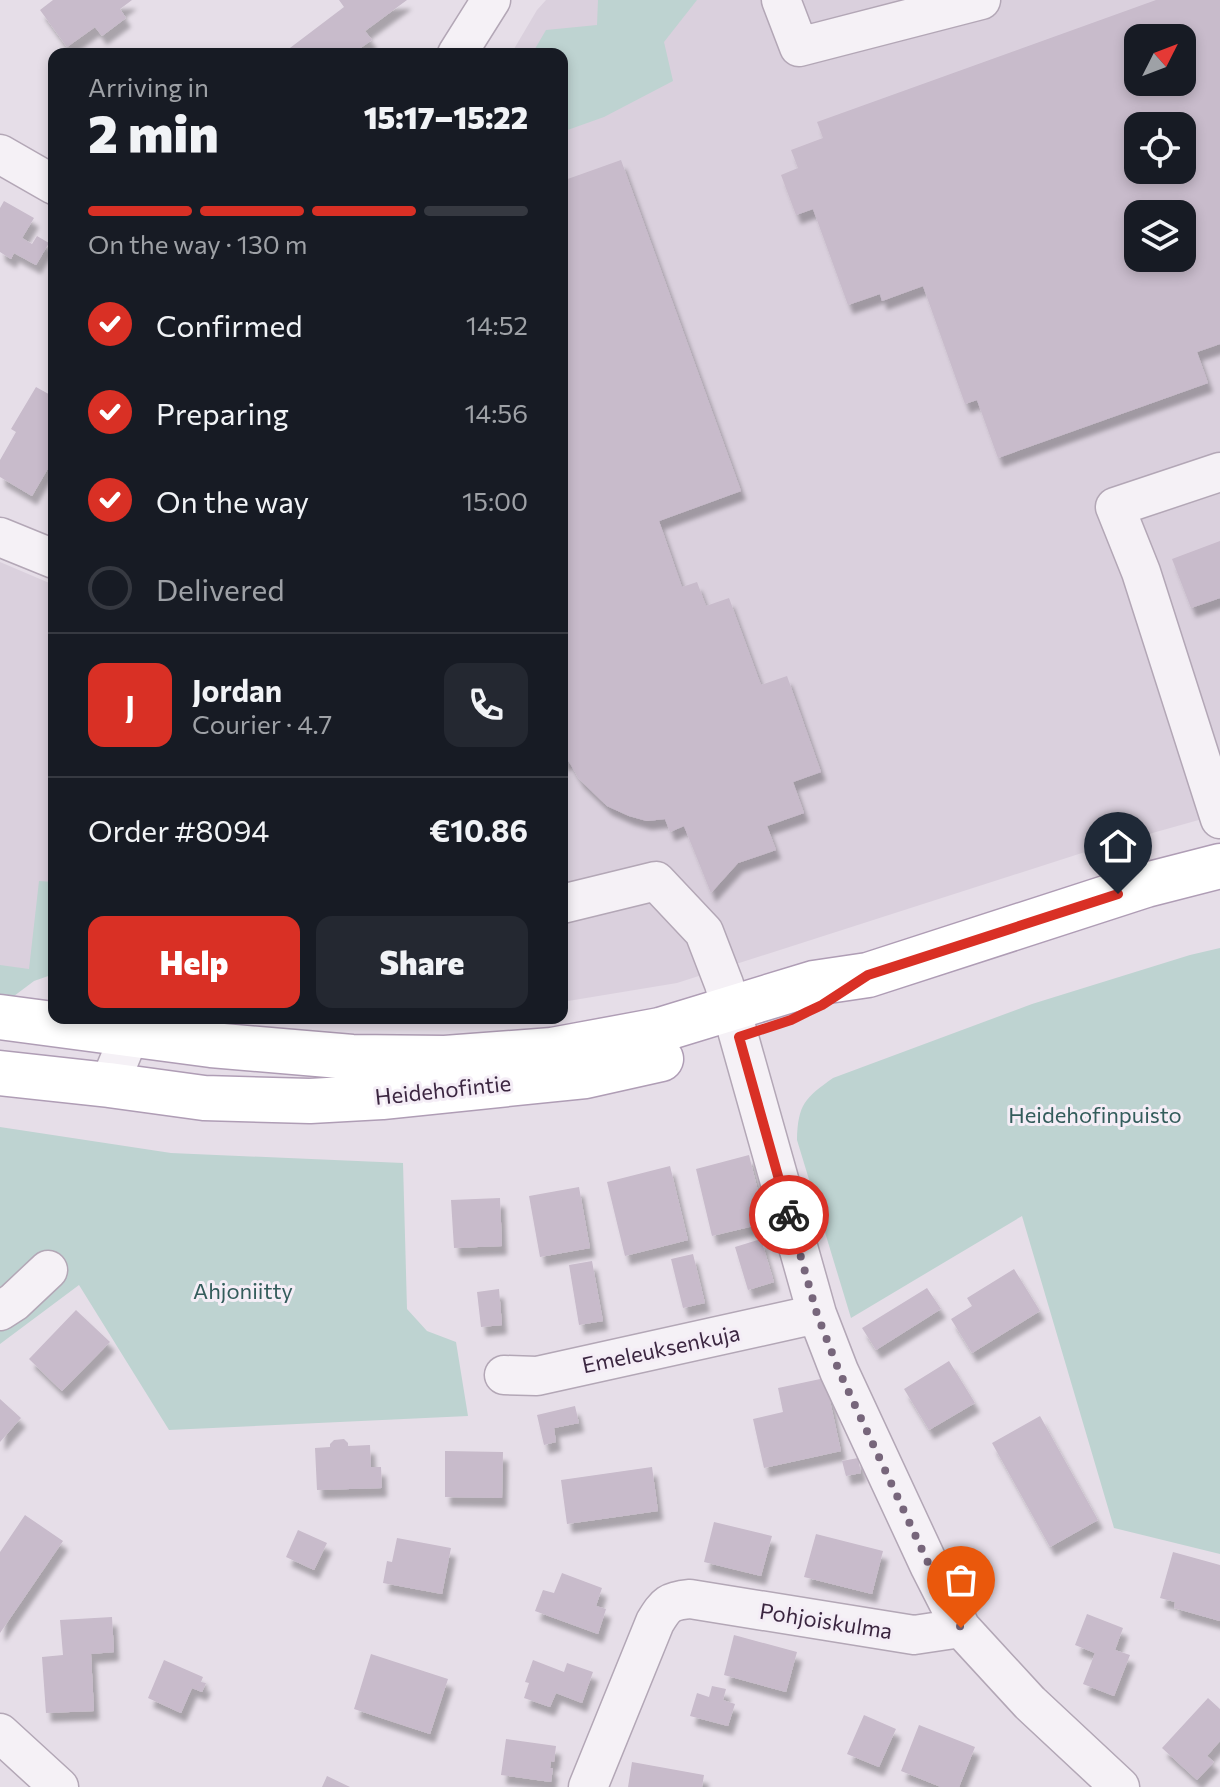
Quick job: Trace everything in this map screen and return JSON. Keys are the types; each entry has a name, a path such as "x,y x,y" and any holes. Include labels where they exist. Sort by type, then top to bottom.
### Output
{"main road":[{"name":"Heidehofintie","path":"0,1073 204,1098 310,1101 382,1097 585,1076 667,1057 735,1023 782,991 868,975 1146,885 1220,866"},
{"name":"Heidehofintie","path":"0,1017 48,1020"},
{"name":"Heidehofintie","path":"116,1025 211,1045 352,1057 445,1058 552,1050 660,1030 735,1023"}],"street":[{"path":"461,48 491,0"},
{"path":"781,0 799,47 981,0"},
{"path":"0,154 48,182"},
{"path":"1220,472 1115,507 1141,572 1220,819"},
{"path":"0,537 48,557"},
{"path":"568,903 656,881 704,932 724,984 817,1314 845,1385 930,1567 961,1628 1030,1703 1120,1787"},
{"path":"109,1085 116,1025"},
{"path":"0,1311 48,1270"},
{"name":"Emeleuksenkuja","path":"504,1375 537,1376 817,1314"},
{"name":"Pohjoiskulma","path":"588,1787 655,1622 664,1607 673,1601 690,1599 914,1635 961,1628"},
{"path":"0,1733 59,1787"}],"shaded area":[{"path":"546,0 1220,0 1220,814 1085,852 677,983 568,1001 568,48 515,48"},
{"path":"0,562 48,582 48,968 0,972"}],"green space":[{"path":"598,0 697,0 664,42 673,81 604,117 568,130 568,48 536,48 546,30 597,25"},
{"path":"39,881 48,882 48,976 34,981 14,996 0,994 0,965 29,969"},
{"name":"Heidehofinpuisto","path":"1220,948 1220,1554 1114,1528 1022,1216 851,1318 797,1140 799,1118 805,1103 833,1078 1032,1004"},
{"name":"Ahjoniitty","path":"0,1127 171,1153 403,1163 407,1309 427,1331 456,1342 468,1416 169,1430 79,1285 0,1344"}],"building":[{"path":"53,0 132,0 120,9 126,18 102,36 95,27 67,47 40,10"},
{"path":"339,0 407,0 365,31 372,40 361,48 290,48 344,7"},
{"path":"1156,0 1220,0 1220,344 1197,352 1208,383 998,458 977,400 965,404 923,286 882,301 880,294 848,305 813,209 796,215 781,175 798,168 791,150 823,138 817,122"},
{"path":"621,160 741,491 659,521 682,587 697,582 706,606 729,598 761,685 787,676 821,772 793,782 804,813 767,826 776,850 738,863 711,893 684,826 670,832 665,819 647,821 607,806 579,779 568,760 568,179"},
{"path":"4,201 34,218 22,238 32,244 37,236 48,242 36,265 14,253 11,259 0,252 0,208"},
{"path":"36,387 48,394 48,468 32,496 0,477 0,460 16,432 11,429"},
{"path":"1220,541 1220,598 1191,608 1172,559"},
{"path":"749,1155 766,1223 712,1236 696,1169"},
{"path":"670,1166 688,1240 625,1256 607,1182"},
{"path":"579,1187 590,1248 540,1257 529,1196"},
{"path":"500,1198 502,1246 454,1248 451,1200"},
{"path":"761,1239 774,1282 748,1290 735,1247"},
{"path":"693,1254 705,1303 683,1308 671,1259"},
{"path":"592,1261 603,1321 579,1325 569,1265"},
{"path":"1014,1269 1040,1311 972,1353 951,1319 972,1306 967,1298"},
{"path":"927,1288 941,1309 876,1350 862,1328"},
{"path":"499,1289 502,1325 481,1327 477,1292"},
{"path":"76,1310 110,1342 62,1391 29,1359"},
{"path":"949,1361 975,1403 929,1430 904,1389"},
{"path":"825,1378 841,1451 764,1468 753,1419 783,1412 778,1388"},
{"path":"0,1399 21,1418 0,1442"},
{"path":"575,1406 579,1423 554,1428 556,1442 544,1445 537,1415"},
{"path":"1040,1416 1098,1520 1050,1547 992,1443"},
{"path":"344,1439 348,1446 370,1445 371,1467 381,1467 382,1488 317,1490 315,1448 330,1447 334,1440"},
{"path":"445,1451 503,1452 502,1498 445,1497"},
{"path":"858,1458 861,1473 846,1476 842,1461"},
{"path":"652,1467 658,1511 567,1524 561,1480"},
{"path":"25,1515 63,1541 0,1633 0,1552"},
{"path":"714,1522 772,1536 761,1576 704,1562"},
{"path":"298,1530 327,1543 314,1570 286,1557"},
{"path":"816,1534 883,1551 872,1594 804,1577"},
{"path":"397,1538 451,1548 442,1594 383,1583 387,1561 392,1562"},
{"path":"1173,1552 1220,1565 1220,1621 1174,1608 1175,1602 1160,1598"},
{"path":"562,1573 602,1588 596,1606 606,1609 598,1634 535,1611 543,1590 554,1593"},
{"path":"1087,1614 1123,1628 1115,1650 1130,1655 1114,1696 1083,1684 1095,1653 1075,1645"},
{"path":"112,1617 114,1652 91,1654 94,1711 46,1713 42,1657 63,1655 60,1620"},
{"path":"734,1635 797,1652 786,1692 724,1675"},
{"path":"371,1654 448,1679 430,1734 354,1709"},
{"path":"164,1660 203,1677 201,1682 206,1683 202,1692 192,1688 181,1713 148,1698"},
{"path":"533,1660 564,1672 567,1663 593,1672 582,1703 556,1693 550,1707 524,1698 529,1683 525,1682"},
{"path":"712,1686 726,1689 723,1700 735,1704 728,1726 690,1716 697,1693 709,1697"},
{"path":"1208,1698 1220,1709 1220,1741 1207,1756 1214,1762 1197,1780 1162,1748"},
{"path":"864,1715 896,1729 879,1767 847,1754"},
{"path":"919,1725 975,1747 959,1787 941,1787 901,1771"},
{"path":"506,1739 556,1746 550,1768 553,1768 551,1782 501,1775"},
{"path":"632,1762 704,1775 702,1787 628,1787"},
{"path":"327,1776 350,1787 322,1787"}],"way so far":[{"path":"789,1215 817,1314 839,1371 961,1628"}],"route":[{"path":"789,1215 739,1037 791,1020 822,1005 868,975 1118,894"}]}
